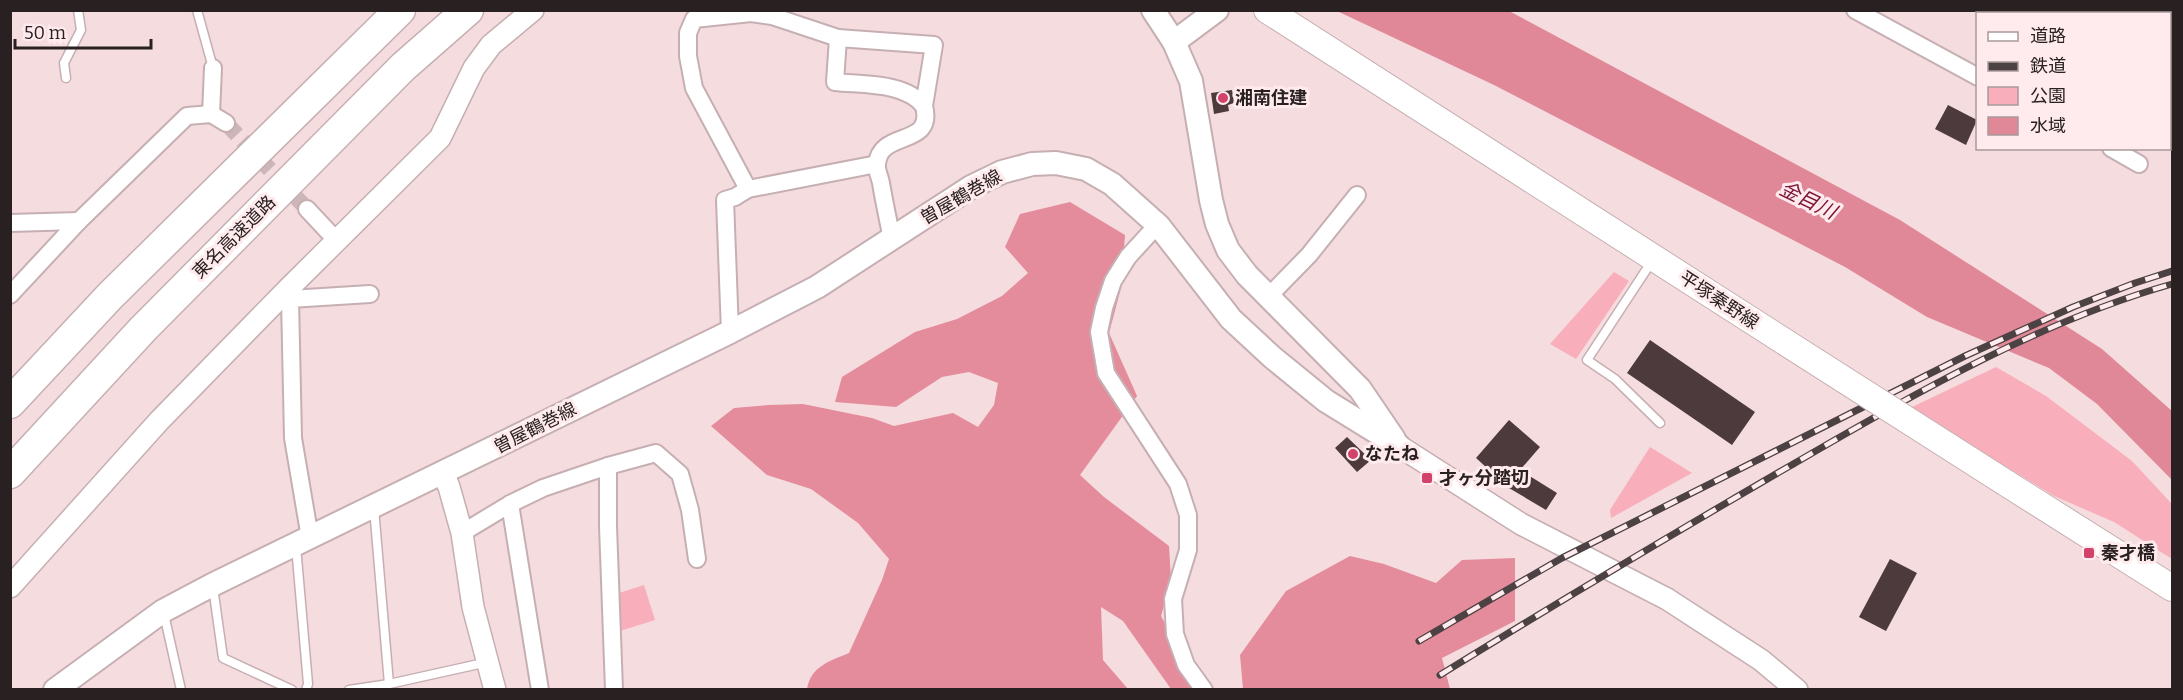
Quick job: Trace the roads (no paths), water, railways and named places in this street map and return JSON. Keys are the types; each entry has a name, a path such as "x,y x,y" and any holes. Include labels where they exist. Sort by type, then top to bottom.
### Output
{"highway":[{"path":"10,403 110,296 400,10"},
{"name":"東名高速道路","path":"10,472 143,329 403,67 468,10"}],"main road":[{"path":"1153,10 1174,42 1191,81 1211,200 1217,224 1228,250 1247,275 1360,388 1398,446"},
{"path":"1174,42 1217,10"},
{"name":"平塚秦野線","path":"1267,10 2172,588"},
{"name":"曽屋鶴巻線","path":"55,690 164,611 730,332 817,286 971,187 1002,172 1032,164 1056,164 1086,169 1112,184 1159,226 1231,319 1272,357 1326,402 1398,446"}],"street":[{"path":"10,587 159,421 290,293 337,241 440,138 474,68 491,45 533,10"},
{"path":"1855,10 1976,76"},
{"path":"748,189 694,88 688,56 688,33 694,19 752,13 772,16 838,38 934,45 924,106"},
{"path":"838,38 835,82 890,87 917,96 927,115 919,133 895,141 883,149 877,164 892,239"},
{"path":"211,114 213,68"},
{"path":"10,295 79,221 187,116 211,114 226,123"},
{"path":"2114,150 2139,164"},
{"path":"730,332 725,200 748,189 877,164"},
{"path":"1269,296 1309,255 1357,195"},
{"path":"307,210 337,241"},
{"path":"10,223 79,221"},
{"path":"1159,226 1128,257 1113,281 1099,332 1106,373 1178,484 1188,515 1188,550 1173,599 1175,634 1186,665 1204,690"},
{"path":"290,293 370,294"},
{"path":"290,293 293,438 303,542"},
{"path":"1398,446 1521,524 1667,599 1761,660 1797,690"},
{"path":"462,533 510,504 543,488 656,453 680,474 690,510 697,559"},
{"path":"608,466 614,690"},
{"path":"443,473 462,533 473,607 495,690"},
{"path":"510,504 540,690"}],"lane":[{"path":"66,78 64,63 81,30 78,10"},
{"path":"197,10 213,68"},
{"path":"1654,258 1587,360 1615,380 1660,423"},
{"path":"374,508 389,684"},
{"path":"303,542 308,684 306,690"},
{"path":"213,585 223,658 292,690"},
{"path":"164,611 181,690"},
{"path":"349,690 389,684 489,662"}],"water":[{"name":"金目川","path":"1337,11 1509,11 1900,220 2102,349 2172,411 2172,480 2097,404 2049,368 1927,317 1845,267 1494,85"}],"tunnel":[{"path":"226,123 307,209"}],"railway":[{"path":"1419,641 1562,558 1965,356 2073,307 2172,271"},
{"path":"1440,675 1700,518 1927,388 2023,340 2072,319 2172,284"}],"place":[{"name":"湘南住建","path":"1223,98"},
{"name":"なたね","path":"1353,454"},
{"name":"才ヶ分踏切","path":"1427,478"},
{"name":"秦才橋","path":"2089,553"}]}
